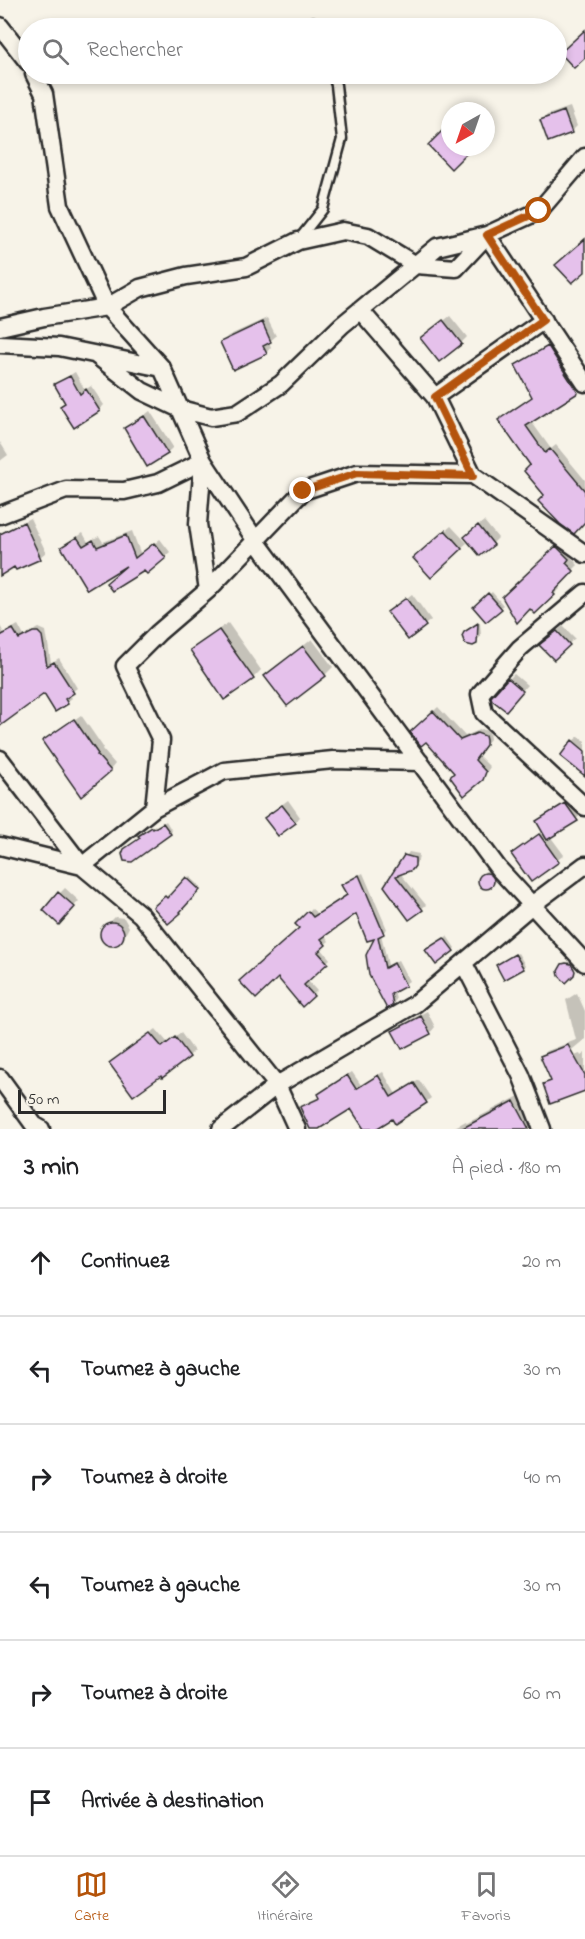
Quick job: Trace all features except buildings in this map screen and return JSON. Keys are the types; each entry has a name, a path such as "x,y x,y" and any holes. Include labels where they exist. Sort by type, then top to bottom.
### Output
{"street":[{"path":"0,26 18,49"},
{"path":"39,84 44,94 60,206 107,307 162,368 203,461 256,541 498,868 585,963"},
{"path":"96,355 142,391 180,410 211,417 237,413 281,384 342,325 437,248 487,235 539,211 585,157"},
{"path":"0,327 44,316 107,307 140,288 186,276 246,267 297,241 343,231 368,236 416,264 456,268 487,235"},
{"path":"487,235 585,383"},
{"path":"360,310 435,397 473,476 585,554"},
{"path":"435,397 543,320"},
{"path":"0,344 60,347 162,368"},
{"path":"0,515 66,490 124,491 158,483 203,461"},
{"path":"203,461 198,524 208,590"},
{"path":"154,808 161,740 125,666 158,633 208,590 303,491 357,473 473,476"},
{"path":"585,593 520,648 480,694 483,713 585,807"},
{"path":"0,759 82,866 141,915 277,1085 297,1129"},
{"path":"82,866 154,808 224,771 333,760 420,762"},
{"path":"0,846 82,866"},
{"path":"221,1129 277,1085 415,1004 533,904 585,865"},
{"path":"464,963 521,1075 542,1129"},
{"path":"0,1078 34,1125 41,1129"}],"lane":[{"path":"297,241 323,209 342,139 336,84"}],"route":[{"path":"303,491 357,473 473,476 435,397 543,320 487,235 539,211"}]}
